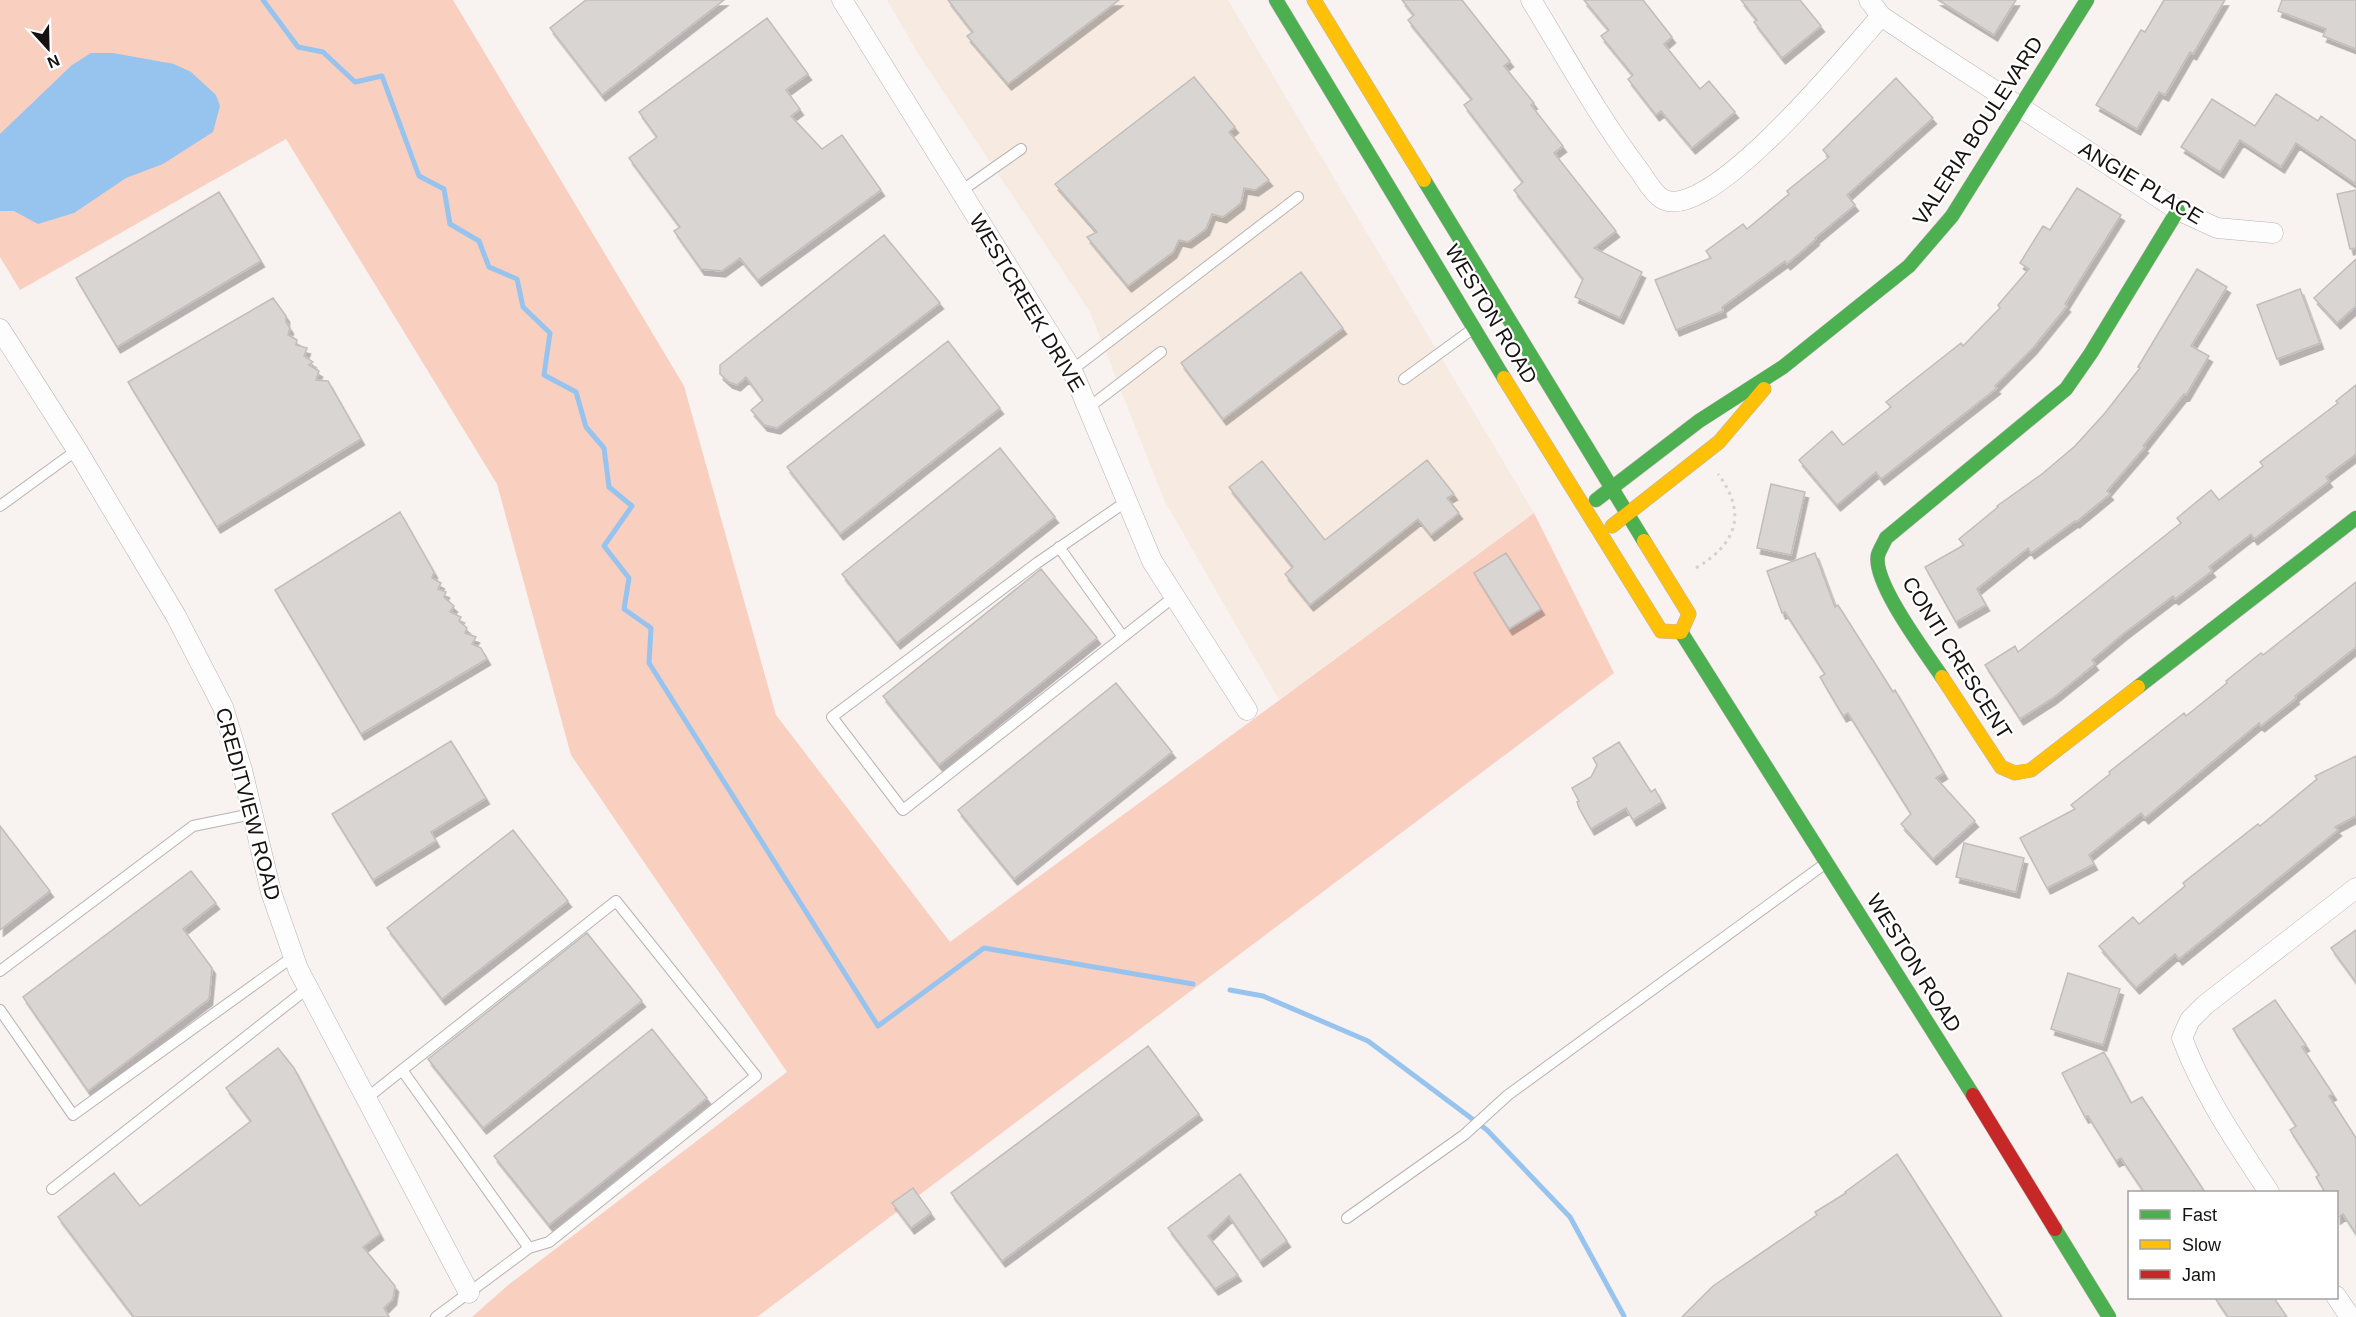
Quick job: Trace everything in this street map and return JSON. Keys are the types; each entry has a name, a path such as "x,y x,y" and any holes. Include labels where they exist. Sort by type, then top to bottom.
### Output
{"main road":[{"name":"WESTON ROAD","path":"1276,0 1661,632 1681,632"},
{"name":"WESTON ROAD","path":"1314,0 1689,614 1681,632"},
{"name":"VALERIA BOULEVARD","path":"1584,509 1699,421 1783,367 1894,279 1924,250 1952,216 2086,0"},
{"name":"CONTI CRESCENT","path":"2178,210 2091,353 2066,389 1886,538 1878,556 1880,576 1900,613 2001,767 2015,773 2031,770 2356,518"},
{"name":"VALERIA BOULEVARD","path":"1600,535 1719,442 1783,367"},
{"name":"WESTON ROAD","path":"1681,632 2109,1317"}],"street":[{"name":"WESTCREEK DRIVE","path":"842,0 1071,370 1152,561 1247,710"},
{"path":"1531,0 1614,137 1661,198 1674,202 1694,198 1710,188 1771,138 1881,16"},
{"name":"ANGIE PLACE","path":"1869,0 1881,16 2178,210 2217,228 2272,233"},
{"name":"CREDITVIEW ROAD","path":"0,329 77,450 176,616 223,707 242,770 271,892 298,969 469,1293"},
{"path":"2268,1191 2216,1111 2182,1038 2190,1020 2205,1005 2356,888"},
{"path":"2338,1298 2350,1317"}],"lane":[{"path":"961,191 1021,149"},
{"path":"1071,370 1298,197"},
{"path":"1404,379 1474,328"},
{"path":"1088,408 1161,352"},
{"path":"0,506 77,450"},
{"path":"1127,501 1059,547 832,717 903,810 1175,596"},
{"path":"1059,547 1123,637"},
{"path":"0,972 193,826 252,814"},
{"path":"1347,1218 1464,1135 1508,1095 1827,863"},
{"path":"367,1098 616,901 756,1076 549,1242 529,1248 436,1317"},
{"path":"0,1010 73,1115 294,956"},
{"path":"52,1189 308,988"},
{"path":"402,1070 529,1248"}],"path":[{"path":"1696,568 1720,552 1733,530 1734,500 1718,474"}],"shaded area":[{"path":"0,0 453,0 684,386 776,715 950,942 1534,513 1614,673 757,1317 472,1317 507,1286 787,1072 571,755 497,484 286,139 20,290 0,257"},
{"path":"887,0 1228,0 1534,513 1279,700 1164,500 1090,312 917,52"}],"water":[{"path":"91,53 113,53 174,64 191,72 216,95 220,106 213,132 163,164 126,178 74,213 38,224 14,211 0,211 0,134 72,65"}],"building":[{"path":"586,0 724,0 602,95 550,28"},
{"path":"948,0 1119,0 1008,84 967,36 973,32"},
{"path":"1402,0 1462,0 1510,61 1504,66 1534,103 1531,105 1563,146 1554,153 1616,231 1594,248 1642,272 1620,318 1575,297 1583,279 1514,190 1523,182 1464,105 1472,99 1408,20 1414,15"},
{"path":"1584,0 1643,0 1672,37 1664,44 1700,89 1709,81 1735,112 1692,148 1661,111 1656,115 1628,79 1633,75 1601,36 1609,30"},
{"path":"1741,0 1800,0 1821,26 1782,58 1754,22 1757,20"},
{"path":"1938,0 2016,0 1994,35"},
{"path":"2164,0 2225,0 2193,54 2190,52 2165,95 2159,92 2137,129 2096,105 2141,30 2145,32"},
{"path":"2282,0 2356,0 2356,49 2323,36 2326,29 2278,11"},
{"path":"767,18 808,74 786,90 800,109 791,116 822,149 842,135 881,190 758,280 740,258 722,271 701,269 674,231 680,227 629,158 657,137 639,112"},
{"path":"1194,77 1235,127 1229,132 1269,180 1255,190 1244,188 1241,203 1223,217 1212,214 1206,229 1188,242 1179,240 1173,252 1128,286 1087,237 1097,232 1055,184"},
{"path":"1896,78 1933,118 1847,195 1855,205 1787,264 1785,261 1722,307 1723,311 1676,330 1655,280 1711,258 1706,251 1743,224 1747,229 1789,194 1787,191 1829,157 1823,150"},
{"path":"2276,94 2318,121 2321,116 2356,141 2356,184 2296,143 2281,167 2240,140 2220,172 2181,147 2212,99 2255,126"},
{"path":"2077,188 2121,215 2065,304 2067,306 2033,348 1995,386 1997,388 1881,479 1876,472 1837,505 1799,460 1832,431 1843,445 1891,407 1886,402 1961,343 1963,346 2000,308 1998,305 2029,269 2020,263 2043,226 2050,230"},
{"path":"2356,190 2356,248 2350,249 2337,194"},
{"path":"219,192 261,261 117,347 76,278"},
{"path":"884,235 940,303 777,428 764,425 751,410 763,400 746,377 737,385 729,382 720,374 720,365"},
{"path":"2356,259 2356,306 2337,323 2314,298"},
{"path":"2197,269 2227,287 2191,346 2209,356 2186,395 2184,394 2143,446 2145,447 2107,491 2110,494 2076,522 2031,553 2028,548 1977,589 1986,605 1956,622 1925,567 1964,545 1959,539 1997,506 2042,474 2075,446 2105,413 2140,368 2138,367"},
{"path":"1301,272 1343,328 1223,419 1181,363"},
{"path":"2300,289 2320,343 2277,359 2257,305"},
{"path":"273,298 286,316 286,322 290,328 288,335 297,340 296,345 307,348 304,356 313,362 309,365 319,371 316,380 328,381 361,439 217,527 128,382"},
{"path":"948,341 1000,408 840,534 787,467"},
{"path":"2356,385 2356,454 2326,477 2329,481 2254,539 2251,534 2209,567 2212,571 2175,599 2173,596 2123,634 2092,660 2095,664 2053,698 2020,719 1985,665 2015,646 2018,652 2181,523 2177,518 2211,490 2219,500 2263,466 2260,462 2338,403 2336,401"},
{"path":"1000,448 1055,517 897,643 842,574"},
{"path":"1427,460 1454,494 1447,498 1459,513 1431,535 1418,519 1310,605 1285,574 1293,567 1229,487 1262,461 1325,540"},
{"path":"1771,484 1805,492 1791,555 1757,548"},
{"path":"400,512 434,572 432,578 441,583 438,589 446,592 444,597 454,606 450,612 461,617 459,621 467,628 465,633 476,637 472,644 481,648 487,659 361,734 275,590"},
{"path":"1506,553 1541,609 1509,629 1474,573"},
{"path":"1815,553 1835,607 1838,605 1893,692 1895,690 1944,773 1936,778 1975,821 1933,859 1901,824 1911,814 1848,713 1843,716 1820,677 1825,674 1785,612 1782,613 1767,571"},
{"path":"1041,569 1097,638 939,765 883,696"},
{"path":"2356,582 2356,647 2261,726 2259,723 2145,818 2141,813 2089,855 2094,864 2047,888 2020,838 2075,809 2071,805 2110,774 2109,772 2184,713 2186,716 2261,653 2263,655"},
{"path":"1116,683 1172,752 1014,879 958,810"},
{"path":"451,741 486,798 431,832 436,841 373,880 332,814"},
{"path":"1619,742 1651,792 1655,789 1662,802 1633,820 1626,808 1591,829 1579,808 1577,802 1579,801 1572,788 1591,777 1597,765 1593,758"},
{"path":"2356,756 2356,816 2335,827 2338,830 2179,959 2175,954 2136,988 2099,946 2133,917 2139,924 2185,886 2183,883 2258,824 2260,826 2317,779 2315,776"},
{"path":"0,826 50,891 0,930"},
{"path":"513,830 568,901 442,999 387,928"},
{"path":"1964,843 2024,858 2016,892 1956,877"},
{"path":"191,871 216,903 183,929 212,968 209,999 88,1091 23,997"},
{"path":"2356,930 2356,982 2331,948"},
{"path":"587,933 642,1001 483,1128 428,1059"},
{"path":"2068,973 2120,989 2103,1045 2051,1029"},
{"path":"2275,1000 2306,1045 2302,1047 2333,1094 2329,1096 2356,1138 2356,1234 2343,1214 2338,1217 2338,1191 2324,1191 2316,1177 2319,1175 2290,1130 2296,1126 2233,1029"},
{"path":"652,1029 707,1098 549,1225 494,1156"},
{"path":"1148,1046 1199,1114 1002,1261 951,1193"},
{"path":"278,1048 294,1068 380,1234 363,1247 395,1286 393,1299 384,1308 389,1317 134,1317 58,1217 114,1173 140,1206 251,1121 226,1088"},
{"path":"2104,1052 2131,1103 2142,1097 2204,1191 2143,1191 2121,1158 2116,1161 2088,1116 2085,1117 2062,1073"},
{"path":"1897,1154 2002,1317 1682,1317 1713,1286 1817,1215 1815,1212 1846,1193"},
{"path":"1240,1174 1287,1241 1260,1261 1229,1216 1208,1236 1238,1275 1215,1289 1168,1228"},
{"path":"913,1188 931,1213 911,1228 892,1203"},
{"path":"2216,1299 2275,1299 2287,1317 2228,1317"}],"waterway":[{"path":"263,0 298,47 323,52 355,82 382,76 419,176 444,189 450,224 479,241 489,267 517,279 523,307 550,333 544,375 576,392 586,427 604,448 609,487 632,506 604,546 629,578 624,609 651,628 649,663 878,1026 984,948 1193,984"},
{"path":"1230,990 1263,996 1368,1041 1487,1130 1570,1217 1624,1316"}],"traffic: fast":[{"path":"1276,0 1504,378"},
{"path":"1596,500 1699,421 1783,367 1909,266 1952,216 2087,0"},
{"path":"1424,180 1644,541"},
{"path":"1942,677 1913,635 1883,582 1878,567 1878,555 1886,538 2066,389 2091,353 2178,210"},
{"path":"2138,687 2356,518"},
{"path":"1681,632 1973,1095"},
{"path":"2055,1229 2109,1317"}],"traffic: slow":[{"path":"1314,0 1424,180"},
{"path":"1504,378 1661,631 1681,632"},
{"path":"1612,526 1719,442 1764,389"},
{"path":"1644,541 1689,614 1681,632"},
{"path":"1942,677 2001,767 2015,773 2031,770 2138,687"}],"traffic: jam":[{"path":"1973,1095 2055,1229"}]}
